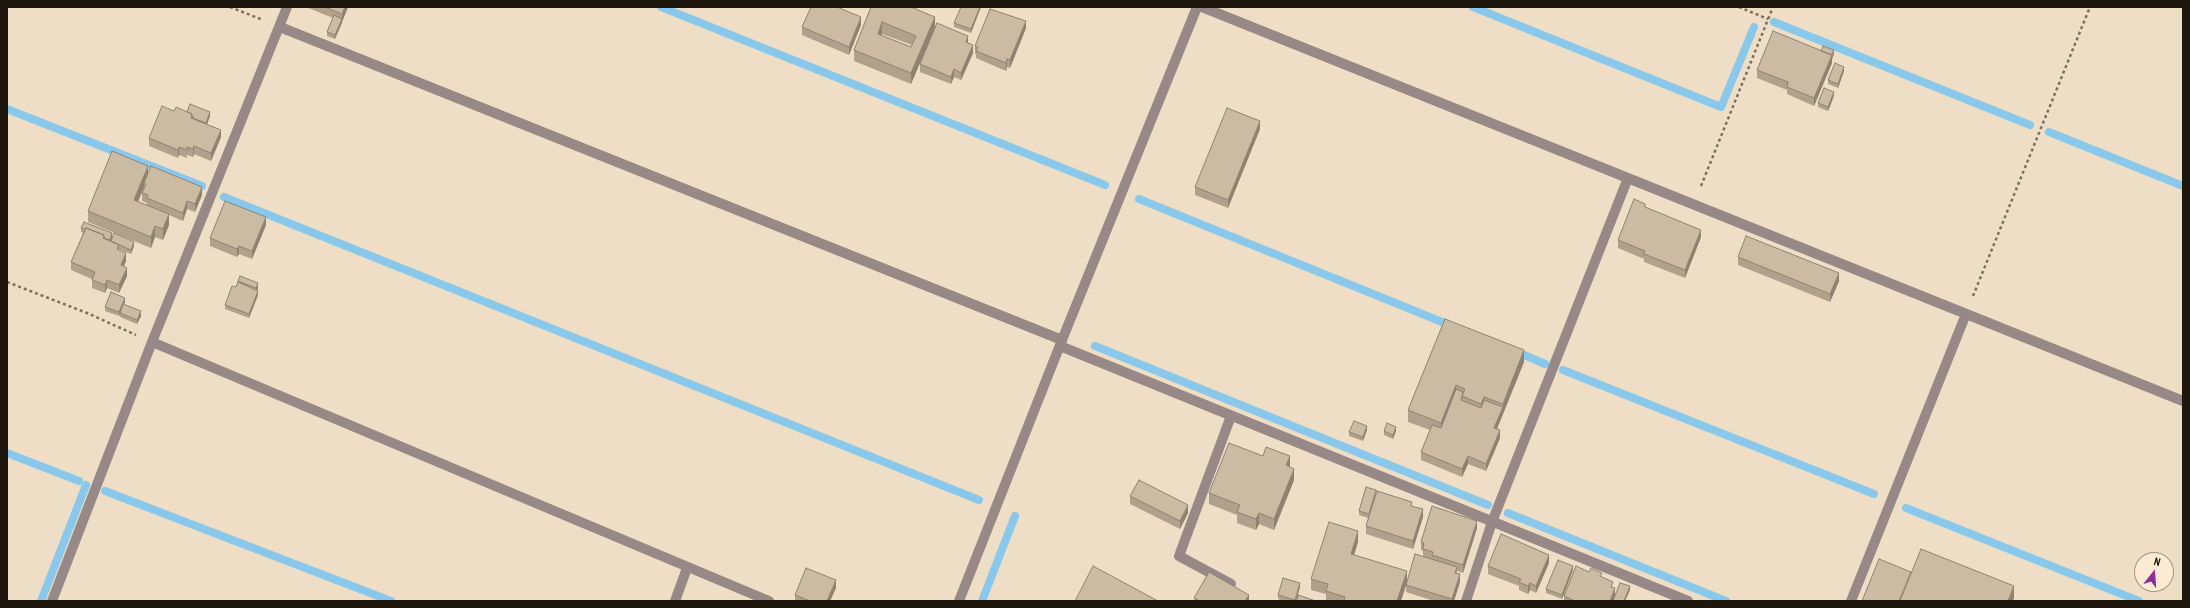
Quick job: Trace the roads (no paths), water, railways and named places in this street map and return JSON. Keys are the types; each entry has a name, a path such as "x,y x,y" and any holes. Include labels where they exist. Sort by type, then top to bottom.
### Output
{"street":[{"path":"52,601 152,342 287,7"},
{"path":"959,601 1061,343 1197,7"},
{"path":"1202,7 2183,401"},
{"path":"280,26 1061,343 1231,416 1688,601"},
{"path":"1466,601 1492,522 1628,178"},
{"path":"1851,601 1966,314"},
{"path":"152,342 768,601"},
{"path":"1231,416 1179,556 1231,584"},
{"path":"675,601 688,568"}],"waterway":[{"path":"661,7 1105,185"},
{"path":"1473,7 1721,107 1754,27"},
{"path":"1774,22 2030,125"},
{"path":"7,109 202,186"},
{"path":"2049,132 2183,186"},
{"path":"224,197 979,500"},
{"path":"1139,199 1452,326"},
{"path":"1095,346 1488,505"},
{"path":"1515,351 1545,364"},
{"path":"1563,370 1874,494"},
{"path":"7,453 79,481"},
{"path":"41,601 86,485"},
{"path":"105,491 391,601"},
{"path":"1906,508 2139,601"},
{"path":"1508,513 1726,601"},
{"path":"982,601 1015,516"}]}
